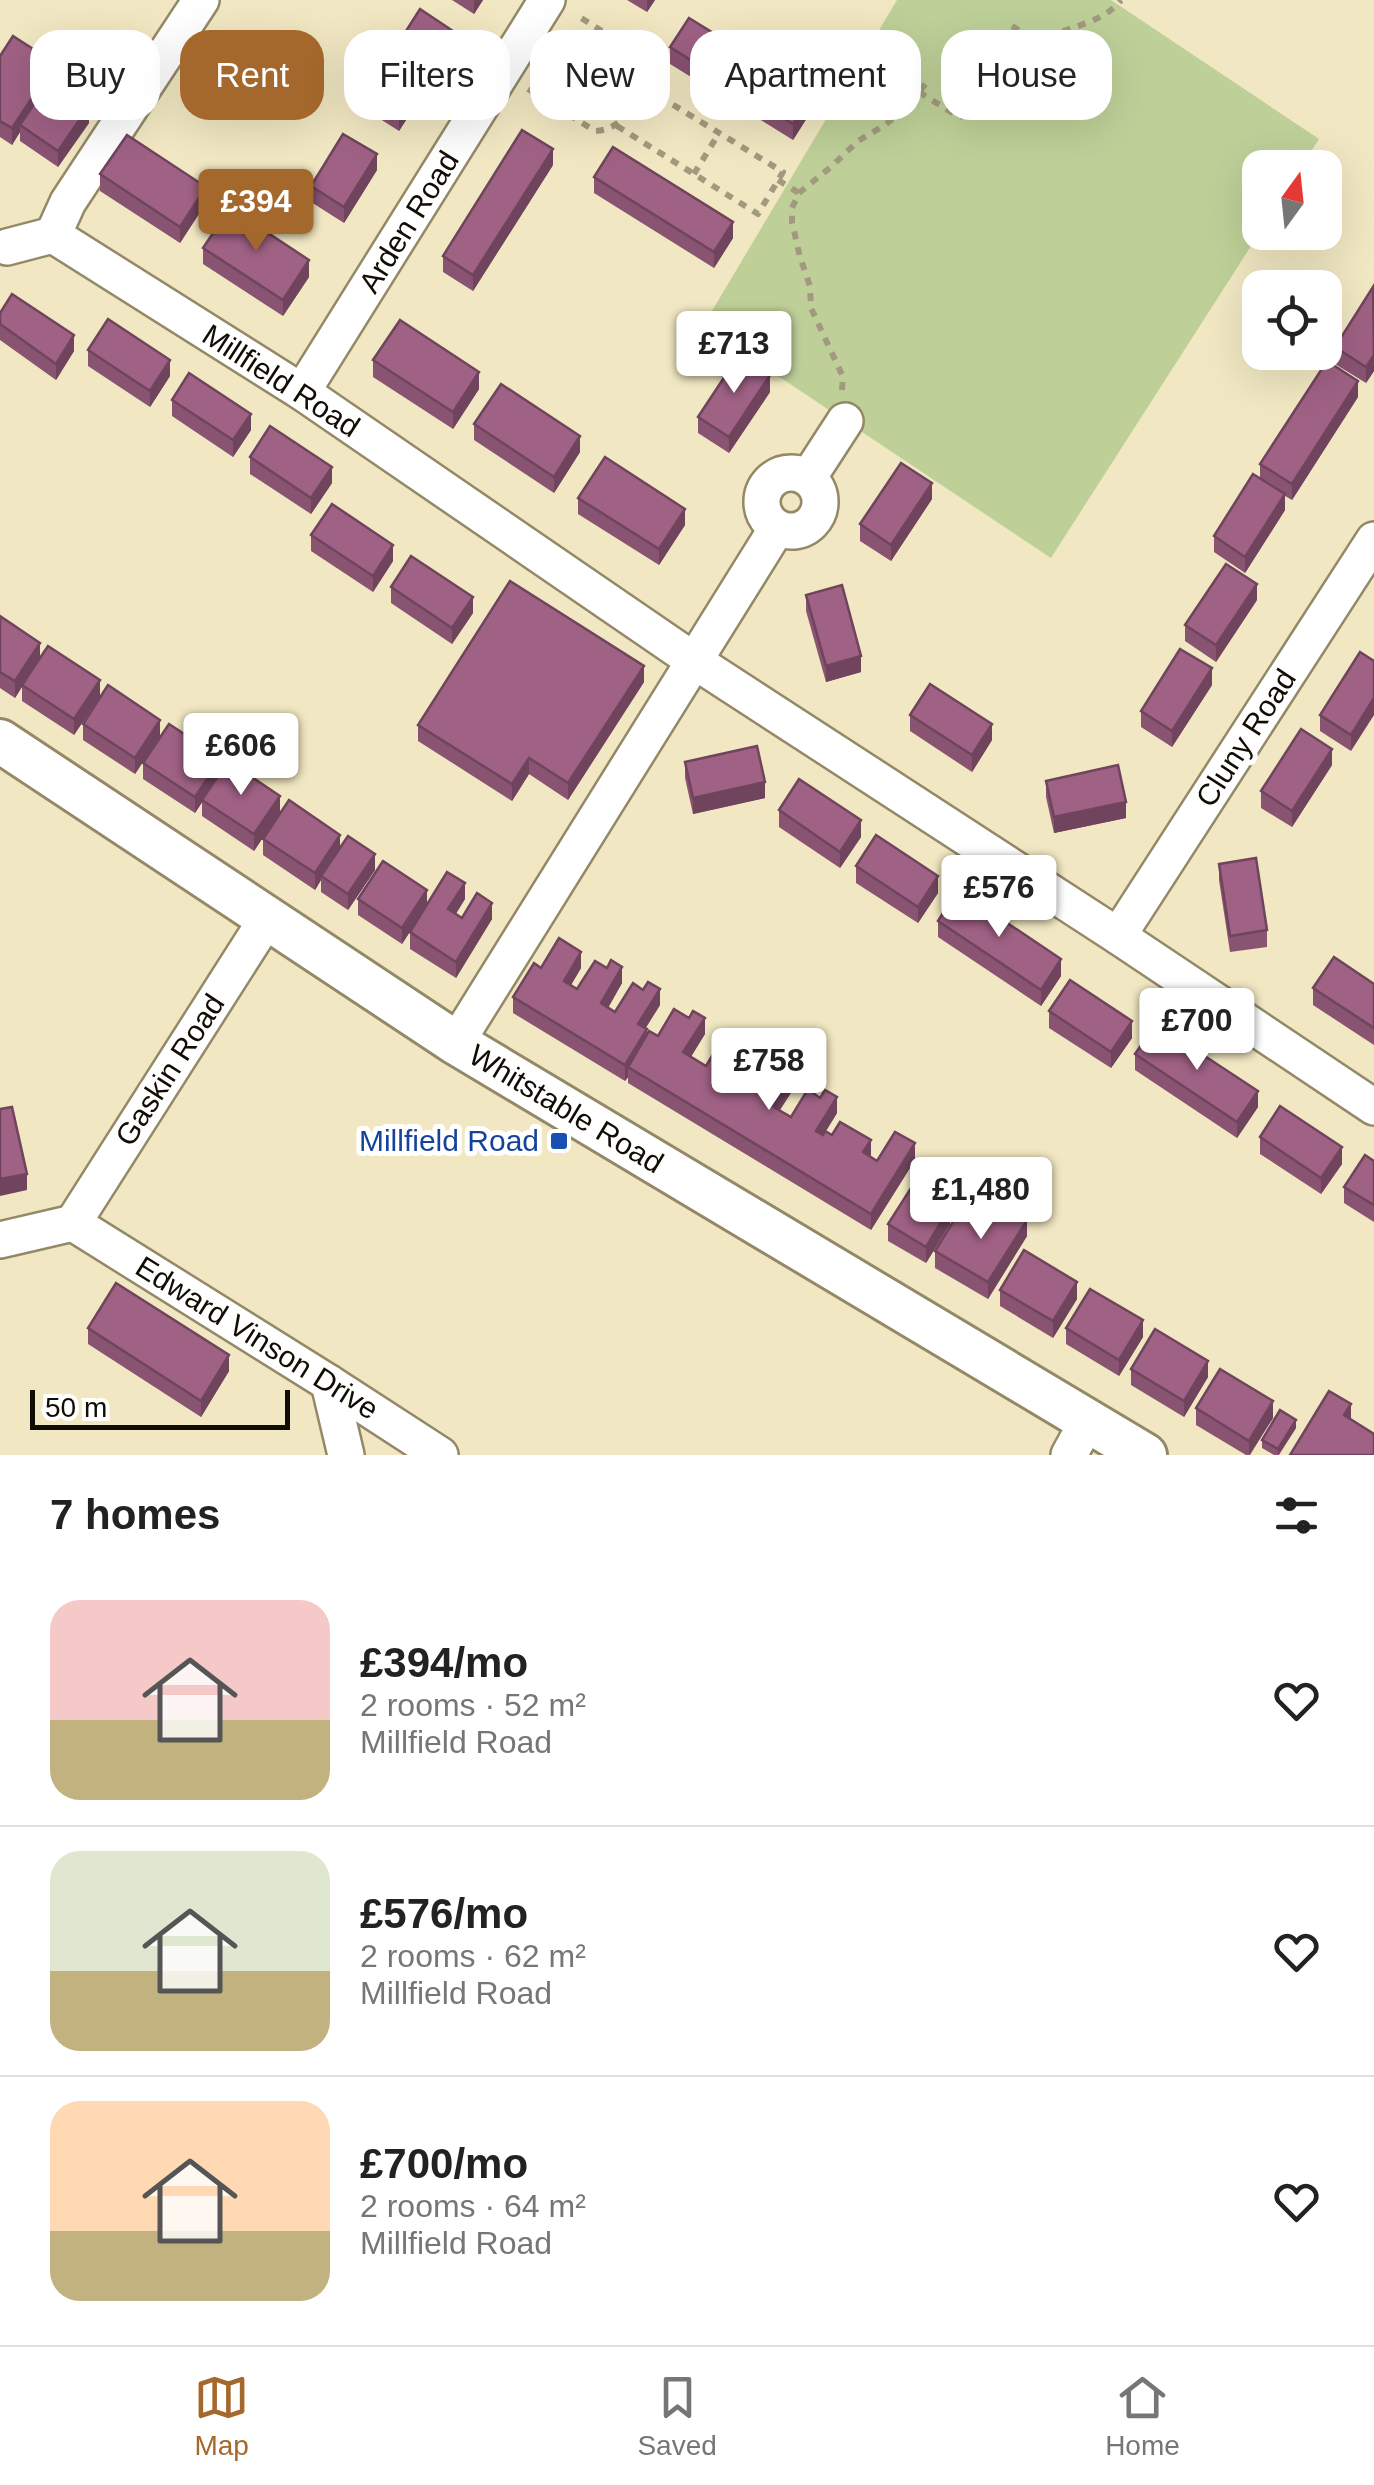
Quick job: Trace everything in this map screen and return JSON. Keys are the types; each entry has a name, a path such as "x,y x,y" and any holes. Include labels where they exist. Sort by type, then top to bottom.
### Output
{"main road":[{"name":"Whitstable Road","path":"0,742 456,1044 1078,1438 1145,1455"}],"street":[{"path":"7,247 53,236 68,202 202,0"},
{"name":"Arden Road","path":"510,62 558,5"},
{"name":"Arden Road","path":"302,392 472,120"},
{"name":"Millfield Road","path":"53,236 302,392 693,660 1374,1106"},
{"path":"456,1044 777,528 764,514 766,487 790,473 808,478 843,424"},
{"name":"Cluny Road","path":"1118,936 1374,540"},
{"name":"Gaskin Road","path":"73,1223 268,917"},
{"path":"0,1240 73,1223"},
{"name":"Edward Vinson Drive","path":"73,1223 440,1455"},
{"path":"329,1382 346,1455"}],"path":[{"path":"1067,30 1103,15 1121,0"},
{"path":"558,5 598,30"},
{"path":"1012,26 1018,30"},
{"path":"510,77 595,131 606,131 621,120"},
{"path":"921,91 930,78"},
{"path":"617,126 758,214 783,172 670,103"},
{"path":"843,424 832,422 840,406 843,377 811,308 810,286 800,257 792,208 799,193 858,141 889,120"},
{"path":"694,174 719,133"},
{"path":"778,180 799,193"}],"green space":[{"path":"897,0 1111,0 1319,139 1312,150 1242,150 1242,250 1248,250 1051,558 703,326 826,120 921,120 921,30 879,30"}],"building":[{"path":"420,9 452,30 407,30"},
{"path":"689,18 708,30 690,30 690,60 670,47"},
{"path":"13,36 30,47 30,101 12,128 0,121 0,56"},
{"path":"30,110 30,120 79,120 58,151 20,125"},
{"path":"522,130 553,149 473,275 443,256"},
{"path":"343,134 377,154 344,207 311,186"},
{"path":"127,135 206,187 180,227 100,174"},
{"path":"613,147 733,222 714,252 594,177"},
{"path":"230,208 309,260 283,300 203,248"},
{"path":"1373,287 1374,355 1366,367 1342,352 1342,336"},
{"path":"12,294 74,335 56,364 0,324 0,313"},
{"path":"108,319 170,360 150,391 88,350"},
{"path":"400,320 479,372 453,412 373,360"},
{"path":"739,355 770,375 729,437 698,417"},
{"path":"1321,370 1341,370 1358,381 1292,484 1260,464"},
{"path":"189,373 251,414 233,440 172,400"},
{"path":"501,384 580,436 554,477 474,424"},
{"path":"270,426 332,467 311,498 250,457"},
{"path":"605,457 685,509 659,549 578,498"},
{"path":"901,463 932,483 891,545 860,524"},
{"path":"1253,474 1285,494 1245,557 1214,536"},
{"path":"332,504 393,545 373,576 311,535"},
{"path":"411,556 473,597 452,628 391,587"},
{"path":"1226,564 1257,584 1216,645 1185,625"},
{"path":"510,581 644,666 568,783 529,758 512,784 418,725"},
{"path":"842,585 861,656 826,666 806,595"},
{"path":"0,616 40,643 15,681 0,672"},
{"path":"48,646 100,680 74,719 22,685"},
{"path":"1180,649 1212,668 1172,731 1141,711"},
{"path":"1360,652 1374,661 1374,698 1351,735 1320,715"},
{"path":"930,684 992,724 972,755 910,715"},
{"path":"108,685 160,720 135,758 83,724"},
{"path":"169,724 221,758 195,797 143,763"},
{"path":"1301,729 1332,749 1292,811 1261,791"},
{"path":"757,746 765,782 693,798 685,762"},
{"path":"228,761 280,796 254,834 202,800"},
{"path":"1118,765 1126,802 1054,817 1046,781"},
{"path":"799,779 861,820 840,852 779,810"},
{"path":"289,800 340,835 315,873 263,839"},
{"path":"876,835 938,876 918,907 856,866"},
{"path":"348,836 375,854 348,894 321,876"},
{"path":"1256,858 1267,930 1230,936 1219,864"},
{"path":"383,861 427,890 402,928 358,899"},
{"path":"447,872 465,883 448,909 462,918 477,893 492,903 456,962 410,932"},
{"path":"958,890 1061,959 1041,990 938,921"},
{"path":"559,938 581,952 564,981 577,989 595,961 607,968 611,960 622,967 601,1003 615,1012 633,983 643,990 648,982 660,989 638,1024 647,1029 625,1065 513,997 534,963 541,968"},
{"path":"1334,957 1374,984 1374,1028 1313,988"},
{"path":"1070,980 1132,1021 1111,1052 1049,1011"},
{"path":"674,1009 689,1018 693,1011 705,1018 683,1052 706,1066 723,1038 733,1044 737,1037 749,1044 728,1079 748,1091 764,1064 777,1072 782,1065 794,1071 772,1106 791,1117 808,1089 820,1098 825,1090 837,1097 816,1131 823,1135 825,1131 832,1135 840,1122 871,1140 863,1152 877,1161 895,1132 915,1143 871,1214 628,1067 649,1031 658,1036"},
{"path":"1156,1024 1258,1091 1237,1122 1135,1054"},
{"path":"1280,1106 1342,1147 1321,1178 1260,1137"},
{"path":"12,1107 27,1174 0,1179 0,1109"},
{"path":"1365,1155 1374,1161 1374,1205 1344,1187"},
{"path":"913,1185 950,1207 926,1247 888,1224"},
{"path":"1001,1204 1027,1220 988,1282 935,1251 959,1212 986,1228"},
{"path":"1024,1250 1077,1282 1053,1321 1000,1290"},
{"path":"116,1283 229,1355 201,1401 88,1328"},
{"path":"1090,1289 1143,1320 1119,1360 1066,1328"},
{"path":"1155,1329 1208,1361 1184,1401 1131,1369"},
{"path":"1220,1369 1273,1401 1249,1441 1196,1408"},
{"path":"1329,1391 1351,1404 1344,1415 1374,1434 1374,1455 1290,1455"},
{"path":"1280,1410 1296,1420 1278,1449 1262,1440"}],"place":[{"name":"Millfield Road","path":"559,1141"}]}
